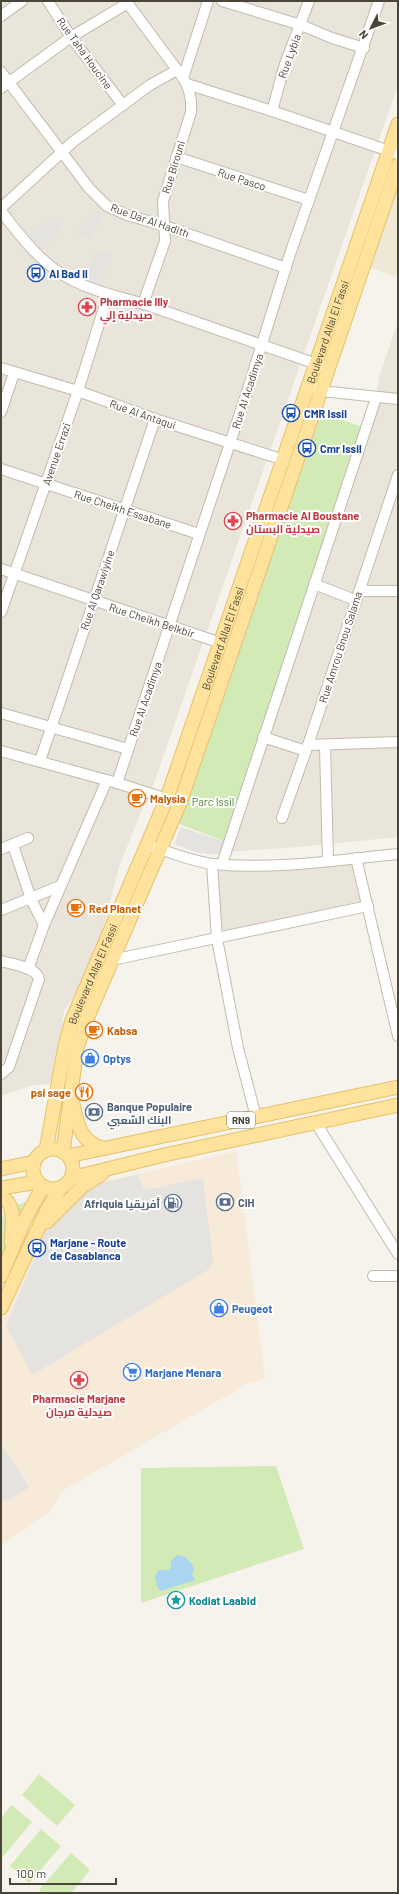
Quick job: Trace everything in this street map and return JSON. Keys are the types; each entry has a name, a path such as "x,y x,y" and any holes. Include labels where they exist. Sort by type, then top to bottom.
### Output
{"main road":[{"name":"Boulevard Allal El Fassi","path":"66,1154 71,1093 77,1048 86,1021 180,803 322,366 394,152 398,124"},
{"name":"Boulevard Allal El Fassi","path":"322,366 398,165"},
{"name":"Boulevard Allal El Fassi","path":"46,1150 65,1046 72,1020 167,798 222,643 284,460 315,389"},
{"name":"RN9","path":"46,1150 52,1149 66,1154 104,1148 398,1087"},
{"path":"71,1093 81,1133 91,1143 104,1148"},
{"name":"RN9","path":"61,1187 71,1178 116,1167 398,1105"},
{"path":"46,1150 41,1153 34,1162 33,1173 41,1184 49,1188 61,1187"},
{"path":"66,1154 73,1167 71,1178"},
{"path":"1,1169 34,1162"},
{"path":"29,1248 49,1219 64,1203 83,1186 116,1167"},
{"path":"1,1188 41,1184"},
{"path":"1,1276 41,1184"},
{"path":"1,1308 47,1210 61,1187"},
{"path":"1,1197 4,1198 11,1210 12,1224 10,1255"}],"street":[{"path":"1,16 22,1"},
{"name":"Rue Taha Houcine","path":"48,1 71,37 123,105"},
{"path":"182,77 208,1"},
{"path":"222,1 301,25 332,38 364,48"},
{"name":"Rue Lybia","path":"272,111 285,64 309,1"},
{"name":"Rue Al Acadimya","path":"117,783 170,626 286,268 333,131 364,48 379,1"},
{"path":"5,85 71,37 131,3 182,77 272,111 394,152"},
{"name":"Rue Dar Al Hadith","path":"1,72 5,85 63,153 89,188 107,206 127,215 165,226 286,268"},
{"path":"182,77 150,85 74,141 1,210 31,248 57,270 72,280 108,295 143,304 322,366"},
{"name":"Rue Birouni","path":"143,304 165,241 164,201 176,157 191,112 192,100 182,77"},
{"name":"Rue Pasco","path":"176,157 309,200"},
{"name":"Avenue Errazi","path":"1,612 78,391 108,295"},
{"name":"Rue Al Antaqui","path":"1,368 78,391 155,419 284,460"},
{"path":"1,412 14,373"},
{"path":"315,389 376,398 398,399"},
{"path":"256,1117 238,1048 217,939 217,864 263,737 376,398"},
{"name":"Rue Al Qarawiyine","path":"40,761 155,419"},
{"name":"Rue Cheikh Essabane","path":"1,469 199,534"},
{"name":"Rue Amrou Bnou Salama","path":"282,818 307,748 357,596 393,504 398,475"},
{"name":"Rue Cheikh Belkbir","path":"1,569 222,643"},
{"path":"314,584 357,596 398,591"},
{"path":"1,713 128,749"},
{"path":"263,737 307,748 398,742"},
{"path":"325,746 328,861"},
{"path":"1,751 107,780 180,803"},
{"path":"28,969 60,886 107,780"},
{"path":"1,849 28,838"},
{"path":"13,845 31,899 44,925"},
{"path":"147,846 217,864 256,866 398,854"},
{"path":"356,858 398,1036"},
{"path":"1,910 60,886"},
{"path":"112,960 368,906"},
{"path":"1,961 28,969 36,974 39,979 9,1068 1,1074"},
{"path":"316,1123 398,1254"},
{"path":"372,1276 398,1276"}],"shaded area":[{"path":"1,1 398,1 398,85 148,800 142,810 120,864 94,965 64,1011 55,1083 30,1086 1,1096"},
{"path":"398,187 398,278 371,268"},
{"path":"98,210 106,212 89,240 76,231"},
{"path":"56,216 63,227 39,252 24,237"},
{"path":"99,250 112,254 98,286 82,280"},
{"path":"398,322 398,837 299,847 225,852 376,398 379,377"},
{"path":"181,827 228,843 225,855 198,853 174,844"},
{"path":"212,864 358,865 368,906 217,939"},
{"path":"236,1151 265,1378 247,1384 62,1491 50,1511 1,1546 1,1211 72,1189"},
{"path":"137,1175 145,1190 203,1178 213,1261 208,1270 32,1375 6,1326 44,1235 72,1189"},
{"path":"1,1443 29,1487 8,1501 1,1499"}],"green space":[{"name":"Parc Issil","path":"321,413 363,427 226,842 177,823"},
{"path":"27,1201 1,1263 1,1222 6,1210"},
{"path":"276,1466 304,1549 141,1603 141,1468"},
{"path":"39,1774 75,1805 57,1826 22,1795"},
{"path":"12,1805 32,1822 1,1859 1,1818"},
{"path":"41,1829 61,1846 29,1883 10,1866"},
{"path":"71,1853 90,1870 71,1893 42,1893 39,1890"}],"water":[{"path":"177,1555 188,1559 194,1569 192,1574 195,1580 160,1591 156,1584 158,1583 155,1580 155,1576 159,1570 169,1570 171,1561"}],"place":[{"name":"Al Bad ll","path":"36,273"},
{"name":"Pharmacie Illy صيدلية إلي","path":"87,307"},
{"name":"CMR Issil","path":"291,413"},
{"name":"Cmr Issil","path":"307,448"},
{"name":"Pharmacie Al Boustane صيدلية البستان","path":"233,521"},
{"name":"Malysia","path":"137,798"},
{"name":"Red Planet","path":"76,908"},
{"name":"Kabsa","path":"94,1030"},
{"name":"Optys","path":"90,1058"},
{"name":"psi sage","path":"84,1092"},
{"name":"Banque Populaire البنك الشعبي","path":"94,1112"},
{"name":"CIH","path":"225,1202"},
{"name":"Afriquia أفريقيا","path":"173,1203"},
{"name":"Marjane - Route de Casablanca","path":"37,1248"},
{"name":"Peugeot","path":"219,1308"},
{"name":"Marjane Menara","path":"132,1372"},
{"name":"Pharmacie Marjane صيدلية مرجان","path":"79,1380"},
{"name":"Kodiat Laabid","path":"176,1600"}]}
